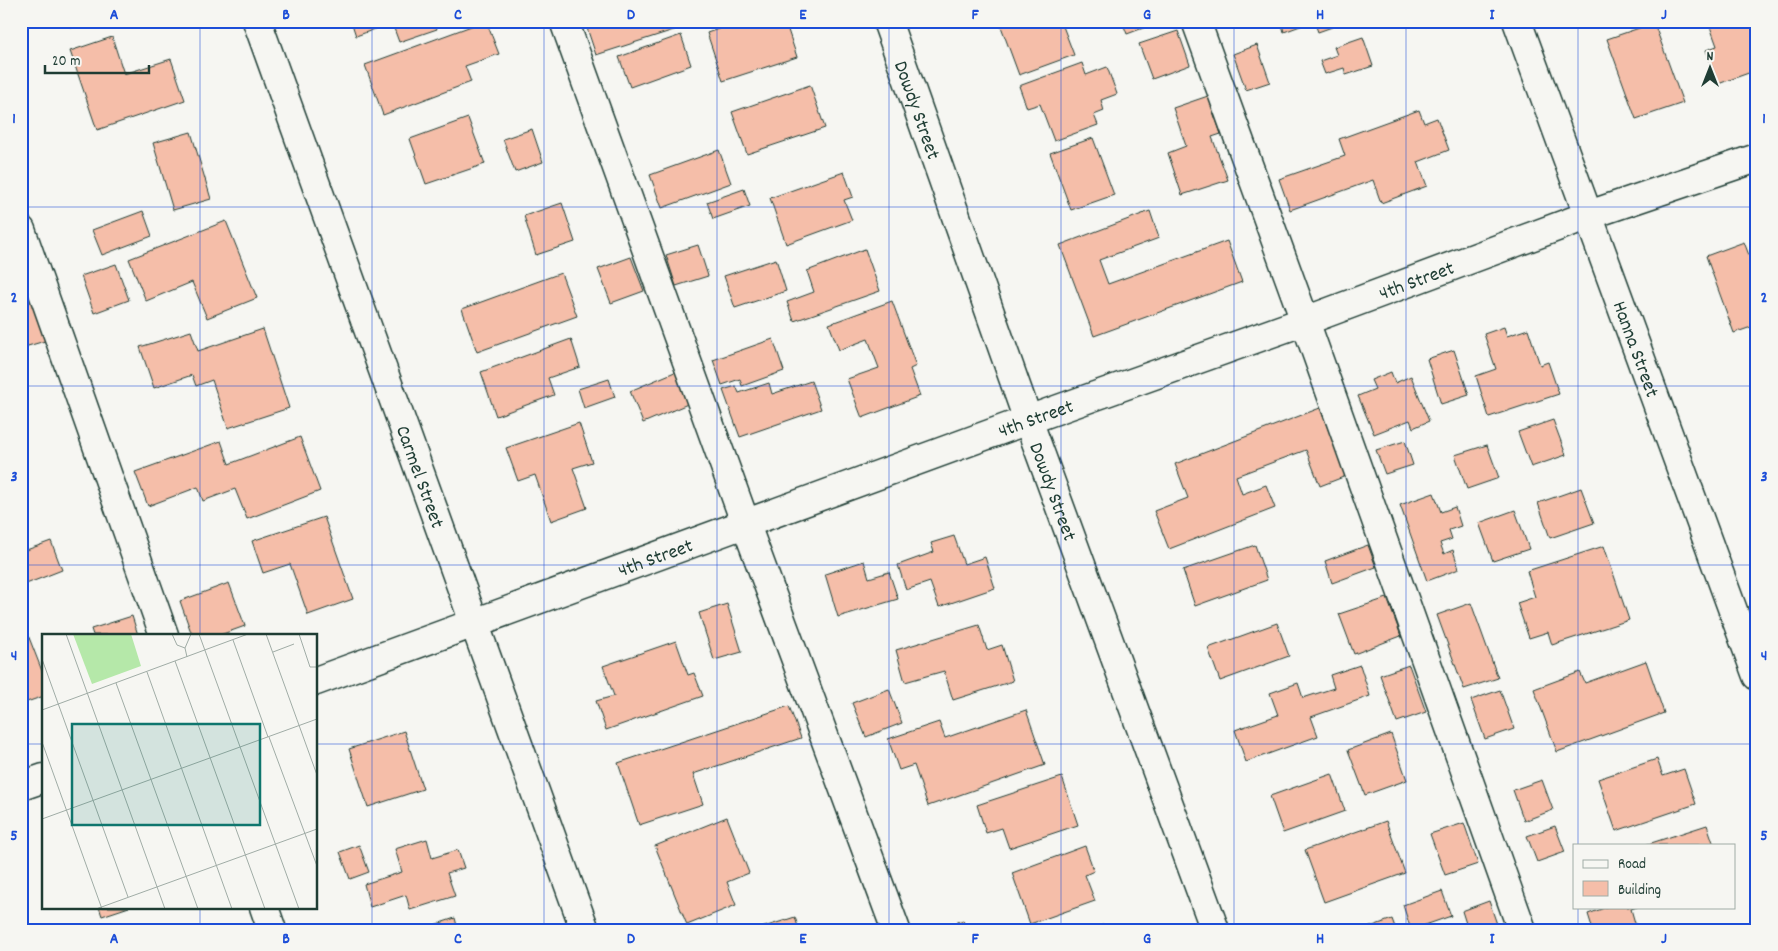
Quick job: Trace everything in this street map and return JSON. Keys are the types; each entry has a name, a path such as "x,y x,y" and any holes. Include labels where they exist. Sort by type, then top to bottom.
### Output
{"street":[{"name":"Carmel Street","path":"257,21 585,930"},
{"path":"564,21 746,525 896,930"},
{"name":"Dowdy Street","path":"887,21 1028,420 1215,930"},
{"path":"1196,21 1522,930"},
{"name":"Hanna Street","path":"1517,21 1757,676"},
{"name":"4th Street","path":"318,680 746,525 1028,420 1305,321 1589,215 1757,158"},
{"path":"21,230 164,634"},
{"path":"21,786 42,779"},
{"path":"264,908 272,930"}],"building":[{"path":"69,21 91,21 71,28"},
{"path":"351,21 434,21 437,29 399,42 392,23 356,36"},
{"path":"486,21 499,54 465,66 471,82 383,115 365,65"},
{"path":"597,21 677,21 680,28 596,55 586,25"},
{"path":"741,21 785,21 797,57 723,81 707,33"},
{"path":"999,21 1061,21 1074,55 1019,75"},
{"path":"1122,21 1162,21 1127,34"},
{"path":"1281,21 1314,21 1284,32"},
{"path":"1314,21 1349,21 1318,32"},
{"path":"1708,21 1757,21 1757,70 1718,84 1706,50 1717,46"},
{"path":"1654,23 1683,103 1636,119 1607,39"},
{"path":"1178,31 1190,65 1152,79 1139,44"},
{"path":"681,35 691,65 630,87 619,57"},
{"path":"112,37 124,74 171,59 185,100 97,130 70,51"},
{"path":"1363,37 1373,66 1346,75 1344,68 1325,74 1320,61 1337,55 1334,47"},
{"path":"1257,45 1270,82 1246,90 1233,54"},
{"path":"1082,63 1086,75 1107,67 1117,94 1101,100 1104,111 1094,115 1098,125 1054,141 1040,104 1027,108 1019,86"},
{"path":"810,85 825,128 747,154 732,112"},
{"path":"1208,96 1221,134 1212,137 1228,180 1182,195 1168,153 1186,146 1173,108"},
{"path":"1419,110 1424,123 1437,118 1449,150 1418,162 1427,186 1381,203 1373,180 1290,210 1279,179 1345,156 1339,139"},
{"path":"468,118 485,164 426,184 410,139"},
{"path":"532,129 543,162 515,172 503,139"},
{"path":"191,132 211,199 173,210 153,143"},
{"path":"1093,138 1114,195 1071,210 1050,153"},
{"path":"719,150 731,183 662,208 650,175"},
{"path":"844,172 853,197 844,200 852,220 786,244 770,198"},
{"path":"744,189 750,206 713,219 707,202"},
{"path":"562,203 575,242 536,255 524,216"},
{"path":"143,211 152,236 102,255 92,230"},
{"path":"1150,211 1159,238 1099,260 1108,284 1227,241 1242,282 1094,336 1060,245"},
{"path":"226,221 257,298 207,318 192,282 146,301 129,259"},
{"path":"1744,242 1757,276 1757,325 1734,333 1706,256"},
{"path":"698,245 708,276 676,286 666,255"},
{"path":"865,249 880,291 794,321 787,302 814,292 807,271"},
{"path":"631,257 644,291 611,303 598,269"},
{"path":"776,259 786,291 735,308 724,276"},
{"path":"116,264 129,300 94,313 81,276"},
{"path":"561,273 577,316 477,352 462,309"},
{"path":"26,285 45,341 21,348 21,287"},
{"path":"892,301 916,366 910,369 920,396 862,418 847,379 879,368 868,339 839,350 829,324"},
{"path":"1504,327 1507,336 1528,329 1540,365 1548,362 1559,394 1489,417 1476,376 1496,369 1484,334"},
{"path":"263,329 289,408 228,428 212,380 196,386 192,375 154,388 140,347 191,331 198,351"},
{"path":"571,339 580,367 548,378 554,395 496,416 481,372"},
{"path":"773,339 784,371 742,386 740,379 722,385 713,360"},
{"path":"1454,350 1469,395 1441,404 1427,359"},
{"path":"677,371 690,403 643,423 630,391"},
{"path":"1391,372 1395,383 1411,376 1429,421 1413,428 1410,420 1374,434 1358,396 1375,389 1371,380"},
{"path":"609,379 615,397 584,408 578,389"},
{"path":"811,381 821,409 740,437 723,390 736,386 739,393 769,383 772,394"},
{"path":"1320,408 1346,476 1320,486 1306,450 1236,476 1242,494 1266,485 1275,508 1169,549 1154,511 1188,498 1175,464"},
{"path":"1553,420 1566,455 1531,467 1518,432"},
{"path":"579,423 592,462 573,468 587,508 551,521 535,475 518,481 506,448"},
{"path":"300,437 320,491 247,519 235,489 203,501 198,487 148,506 135,472 221,441 229,464"},
{"path":"1405,441 1413,465 1385,474 1376,450"},
{"path":"1487,445 1499,478 1467,489 1455,455"},
{"path":"1581,488 1594,523 1550,538 1538,503"},
{"path":"1434,493 1441,512 1455,507 1461,526 1449,530 1452,539 1440,543 1444,554 1453,550 1459,569 1427,581 1400,505"},
{"path":"1515,510 1529,549 1493,561 1479,523"},
{"path":"324,517 353,599 308,615 290,564 263,573 252,541"},
{"path":"954,536 964,564 985,557 995,588 939,607 930,582 906,590 898,565 934,552 931,543"},
{"path":"51,541 62,570 21,586 21,552"},
{"path":"1255,545 1267,580 1195,606 1183,570"},
{"path":"1368,545 1376,567 1332,583 1325,561"},
{"path":"1604,546 1629,620 1552,645 1548,632 1529,638 1517,603 1535,597 1527,571"},
{"path":"864,561 869,578 889,572 898,599 838,617 825,574"},
{"path":"229,583 245,626 223,634 192,634 180,601"},
{"path":"1387,598 1401,636 1354,654 1339,614"},
{"path":"1471,603 1498,678 1464,689 1437,615"},
{"path":"727,604 742,652 714,660 699,613"},
{"path":"132,616 138,634 93,634 91,629"},
{"path":"21,617 42,671 42,697 21,704"},
{"path":"1277,623 1289,656 1220,681 1208,648"},
{"path":"979,625 987,650 1002,645 1013,681 953,700 944,671 905,682 896,650"},
{"path":"676,641 688,675 694,673 703,696 606,730 596,701 614,696 603,666"},
{"path":"1646,661 1664,713 1557,752 1534,689 1580,672 1585,683"},
{"path":"1360,665 1370,696 1311,717 1318,736 1246,762 1235,730 1278,715 1270,693 1298,683 1303,698 1334,688 1330,675"},
{"path":"1409,665 1426,712 1397,722 1380,675"},
{"path":"889,689 902,723 866,737 852,703"},
{"path":"1500,690 1514,729 1485,739 1471,700"},
{"path":"789,706 801,738 693,774 703,804 639,825 618,763"},
{"path":"1026,710 1045,765 928,806 914,765 899,770 888,739 939,722 945,738"},
{"path":"404,731 423,789 368,807 349,749"},
{"path":"1391,734 1407,780 1365,795 1348,750"},
{"path":"1657,759 1663,776 1684,769 1696,804 1616,831 1598,779"},
{"path":"1332,774 1345,811 1283,833 1270,796"},
{"path":"1062,777 1078,825 1009,848 1002,828 986,833 977,805"},
{"path":"1542,780 1553,810 1524,821 1513,790"},
{"path":"727,817 749,873 727,882 736,905 687,925 655,846"},
{"path":"1386,821 1405,873 1324,902 1305,850"},
{"path":"1464,823 1478,864 1445,875 1430,834"},
{"path":"1707,825 1714,844 1648,844"},
{"path":"1555,826 1565,852 1537,862 1527,836"},
{"path":"427,839 432,858 458,850 464,868 447,873 455,896 410,910 406,895 370,907 364,884 402,872 395,849"},
{"path":"359,845 369,872 350,879 340,852"},
{"path":"1085,846 1094,871 1085,875 1095,901 1030,924 1012,873"},
{"path":"1442,891 1451,916 1411,930 1403,905"},
{"path":"1489,901 1499,930 1468,930 1462,911"},
{"path":"99,908 126,908 102,916"},
{"path":"1604,908 1634,908 1631,909 1637,930 1593,930 1588,914"},
{"path":"795,917 799,930 755,930"},
{"path":"455,918 458,930 419,930"},
{"path":"1392,919 1396,930 1362,930"},
{"path":"963,920 966,930 936,930"},
{"path":"1103,925 1105,930 1087,930"}]}
